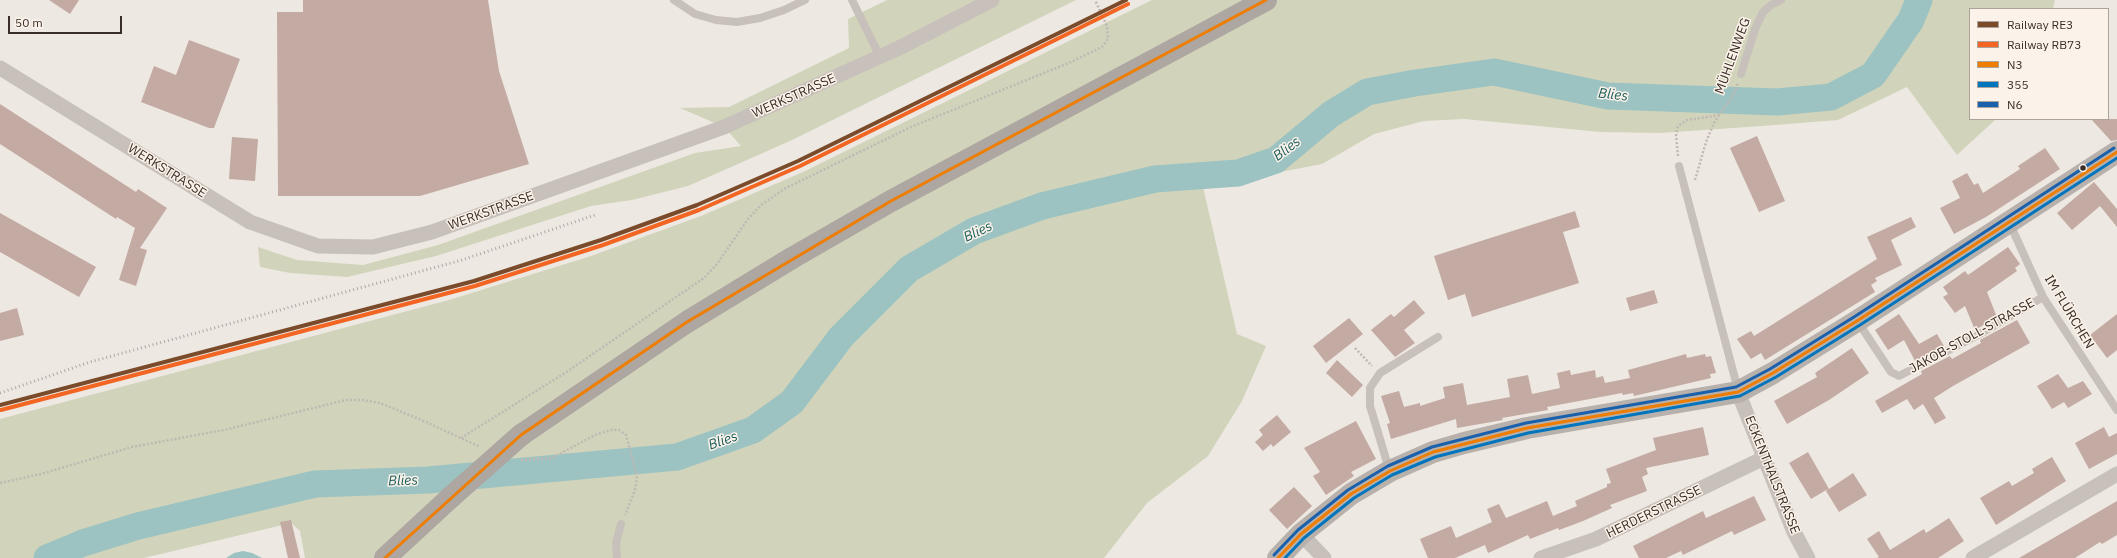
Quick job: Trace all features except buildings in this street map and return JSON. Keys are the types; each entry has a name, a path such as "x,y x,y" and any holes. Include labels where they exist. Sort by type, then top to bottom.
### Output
{"highway":[{"path":"385,558 521,435 687,322 792,258 918,186 1266,0"}],"main road":[{"path":"1278,558 1301,534 1351,494 1390,471 1433,452 1464,442 1527,428 1738,392 1773,373 1857,321 2117,152"}],"street":[{"name":"WERKSTRASSE","path":"0,68 250,222 318,246 373,247 432,232 724,127 880,57 992,0"},
{"name":"ECKENTHALSTRASSE","path":"1738,392 1794,532 1808,558"},
{"name":"HERDERSTRASSE","path":"1541,558 1596,540 1764,458"},
{"path":"1972,558 2117,474"},
{"path":"1301,534 1324,558"}],"lane":[{"path":"674,0 695,14 716,20 737,22 760,18 784,10 805,0"},
{"path":"852,0 880,57"},
{"name":"MÜHLENWEG","path":"1741,74 1755,29 1763,12 1771,4 1781,0"},
{"path":"1679,166 1738,392"},
{"name":"IM FLÜRCHEN","path":"2010,222 2043,297 2117,410"},
{"name":"JAKOB-STOLL-STRASSE","path":"1857,321 1891,372 1899,376 1978,335 2043,297"},
{"path":"1390,471 1370,406 1370,388 1380,373 1438,337"},
{"path":"617,558 616,543 620,524"}],"path":[{"path":"0,483 41,474 132,447 224,430 346,400 362,400 380,404 461,438 565,373 704,278 717,264 748,219 760,206 784,189 911,127 1071,62 1102,47 1108,39 1107,26 1095,0"},
{"name":"MÜHLENWEG","path":"1679,166 1676,134 1678,126 1687,120 1720,114 1725,109 1734,94 1741,74"},
{"path":"1689,204 1706,142 1714,123 1720,114"},
{"path":"1355,348 1380,373"},
{"path":"530,460 552,458 611,430 623,432 630,445 636,471 635,490 620,524"}],"green space":[{"path":"887,0 1076,0 790,141 688,186 632,200 591,206 436,256 347,277 290,273 260,267 258,247 297,260 363,265 438,245 695,153 741,146 724,127 680,108 729,107 849,48 848,19"},
{"path":"1152,0 2055,0 2053,8 1969,8 1969,120 1995,120 1957,155 1907,87 1838,120 1762,126 1660,133 1601,132 1464,119 1424,121 1374,134 1322,164 1203,187 1237,334 1266,346 1242,401 1208,456 1147,503 1104,558 305,558 300,531 291,523 144,558 0,558 0,419 449,300 591,256 701,216 803,172"}],"water":[{"path":"243,551 252,553 262,558 226,558 234,553"}],"waterway":[{"name":"Blies","path":"47,558 83,543 138,526 315,484 428,480 677,457 753,430 792,402 841,337 909,269 974,231 1042,206 1155,179 1238,173 1276,160 1331,114 1367,92 1415,83 1494,72 1608,96 1777,102 1831,97 1873,75 1911,20 1919,0"}],"railway":[{"path":"0,393 90,362 462,260 595,215"}],"rail line":[{"name":"RE3","path":"0,405 474,281 601,240 697,205 798,161 1126,0"},
{"name":"RB73","path":"1,410 475,286 603,245 699,210 800,166 1128,4"}],"transit line":[{"name":"N3","path":"385,558 521,435 687,322 891,201 1266,0"},
{"name":"N6","path":"1274,555 1298,530 1348,490 1388,466 1432,447 1526,423 1736,387 1770,369 1854,317 2114,148"},
{"name":"N3","path":"1278,558 1301,534 1351,494 1390,471 1433,452 1527,428 1738,392 1773,373 1857,321 2117,152"},
{"name":"355","path":"1285,558 1304,538 1354,498 1392,475 1435,457 1528,433 1740,396 1776,377 1860,325 2117,158"}]}
